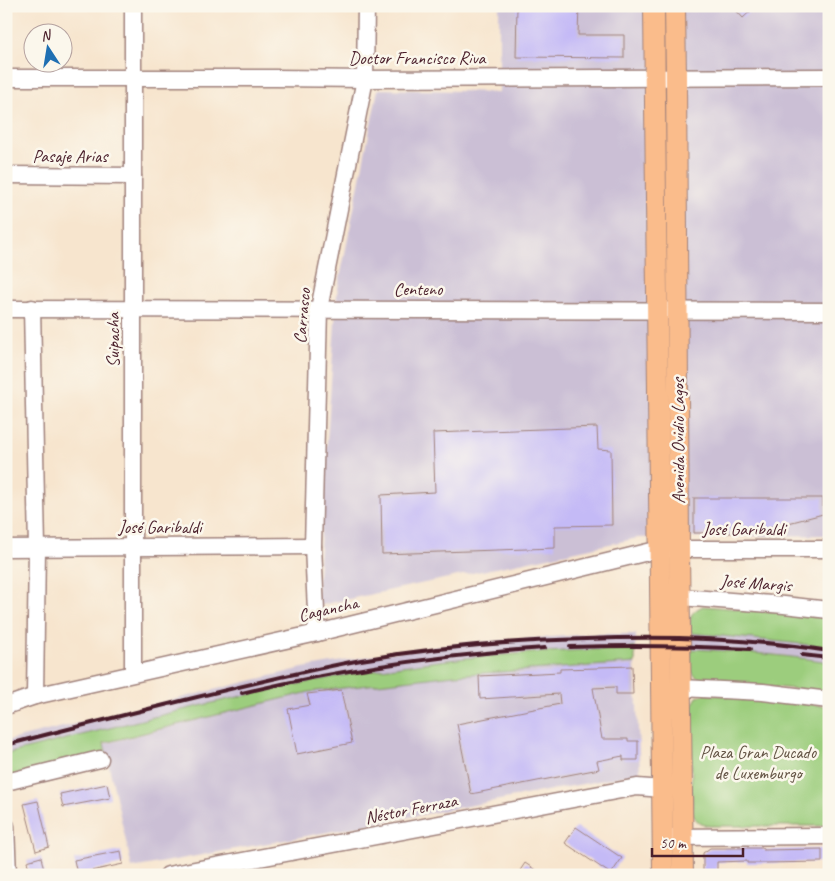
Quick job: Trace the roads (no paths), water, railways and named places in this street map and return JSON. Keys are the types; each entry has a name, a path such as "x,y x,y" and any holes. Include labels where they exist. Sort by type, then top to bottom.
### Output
{"main road":[{"name":"Avenida Ovidio Lagos","path":"654,6 657,310 669,549 680,597 683,875"},
{"name":"Avenida Ovidio Lagos","path":"663,875 662,790 677,311 675,6"}],"street":[{"name":"Suipacha","path":"133,6 133,674"},
{"name":"Carrasco","path":"317,632 313,546 319,309 365,79 366,6"},
{"name":"Doctor Francisco Riva","path":"6,78 829,77"},
{"name":"Pasaje Arias","path":"6,175 133,176"},
{"path":"32,308 37,548 36,696"},
{"name":"Centeno","path":"6,309 829,311"},
{"name":"José Garibaldi","path":"6,548 313,546"},
{"name":"José Garibaldi","path":"669,549 829,549"},
{"name":"Cagancha","path":"6,706 36,696 669,549"},
{"name":"José Margis","path":"680,597 829,610"},
{"path":"681,688 763,692 829,700"},
{"path":"6,782 100,760"},
{"name":"Néstor Ferraza","path":"168,875 637,787 662,790"},
{"path":"6,826 8,875"},
{"path":"663,837 829,836"}],"railway":[{"path":"6,745 296,673 389,655 445,648 530,641 647,638 769,643 829,651"},
{"path":"570,647 660,646 750,649"},
{"path":"242,693 279,684 392,664 545,648"},
{"path":"802,655 829,658"}],"park label":[{"name":"Plaza Gran Ducado de Luxemburgo","path":"758,762"}]}
